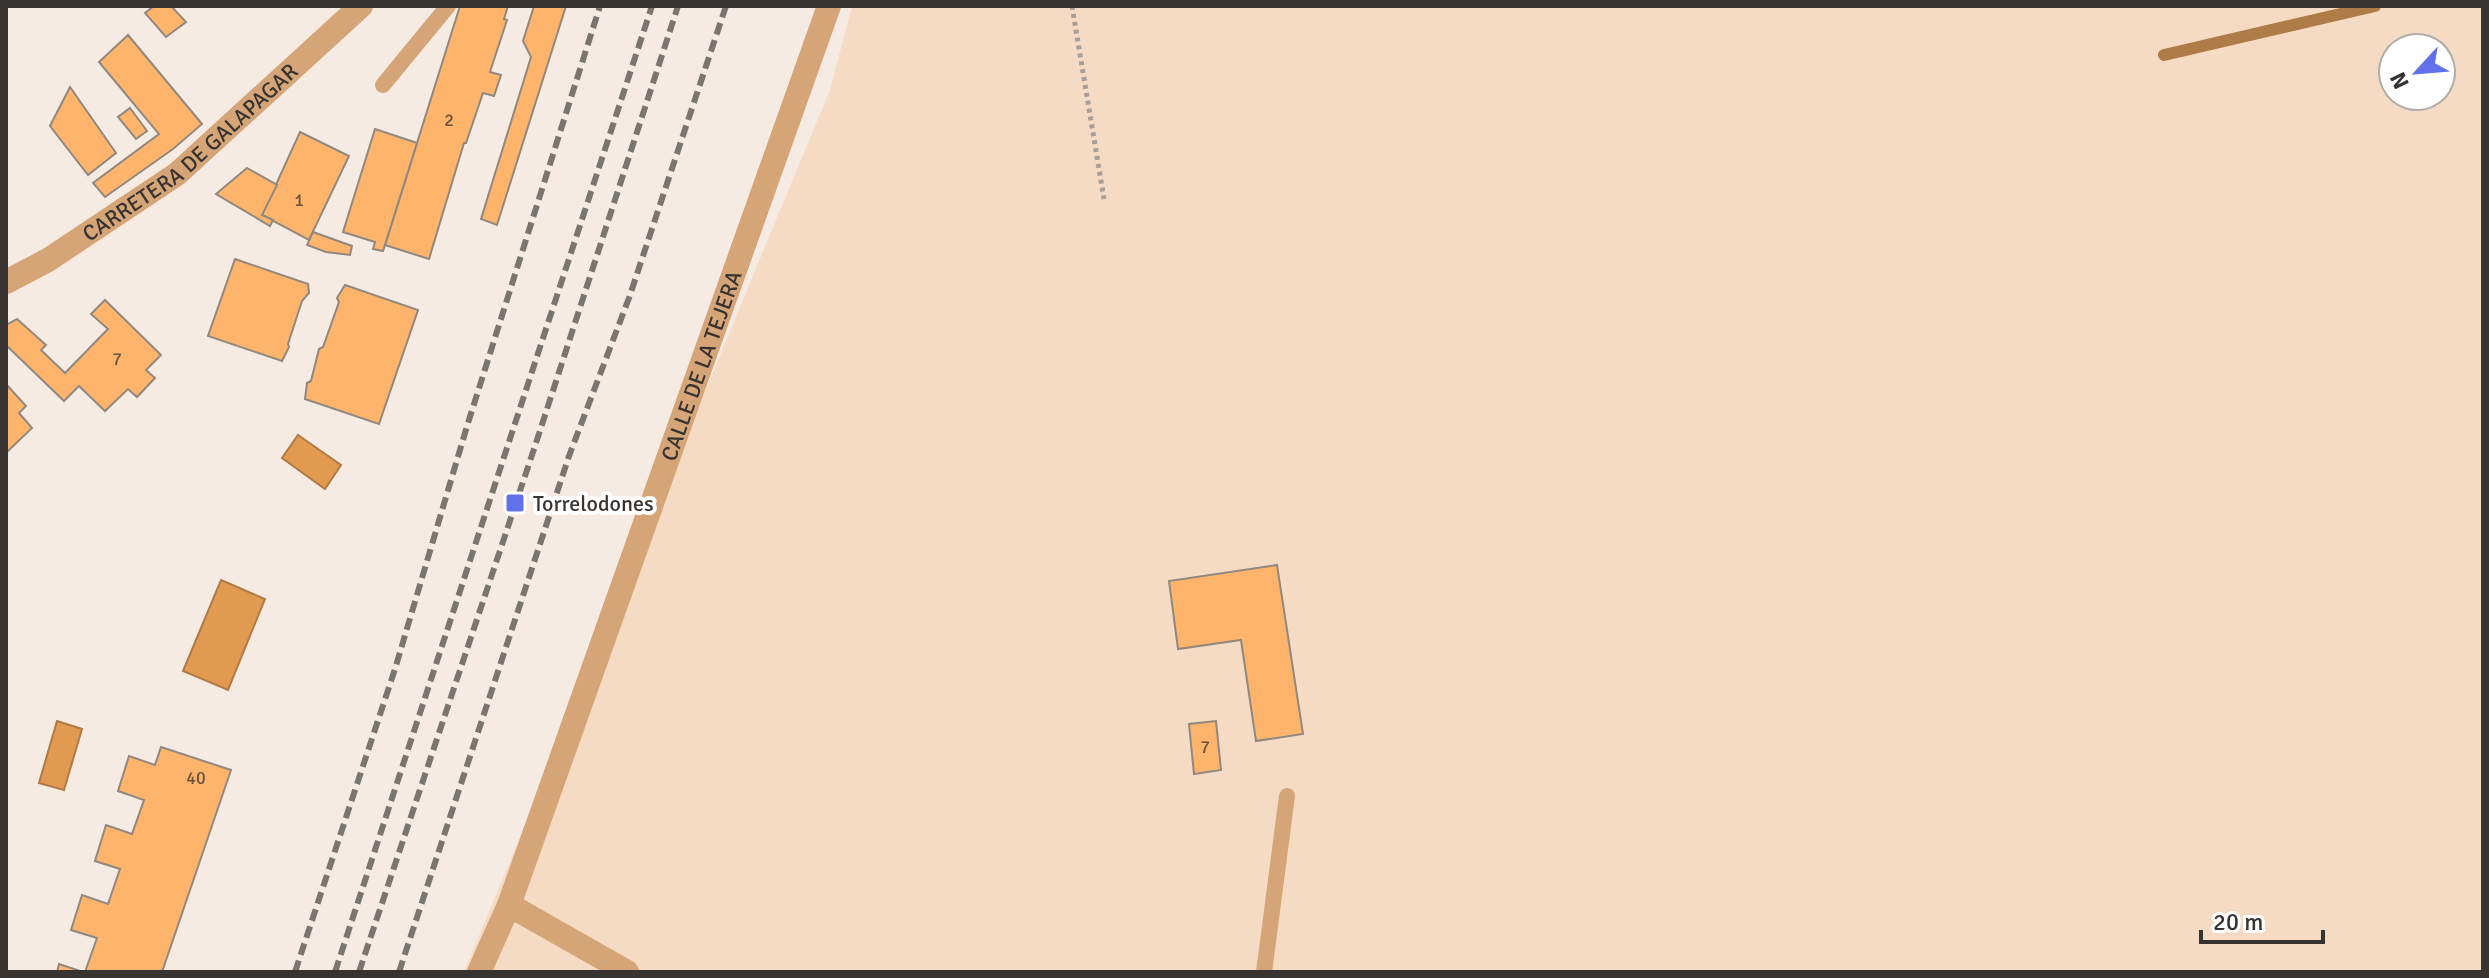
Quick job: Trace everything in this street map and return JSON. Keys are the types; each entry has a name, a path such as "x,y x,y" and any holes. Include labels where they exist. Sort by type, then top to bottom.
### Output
{"street":[{"name":"CARRETERA DE GALAPAGAR","path":"6,282 48,260 177,174 361,6"},
{"name":"CALLE DE LA TEJERA","path":"479,972 509,905 829,6"},
{"path":"509,905 627,972"}],"lane":[{"path":"383,85 448,6"},
{"path":"1264,972 1287,796"}],"path":[{"path":"1072,6 1104,199"}],"shaded area":[{"path":"852,6 2483,6 2483,972 464,972 830,90"},
{"path":"298,435 341,465 325,489 282,458"},
{"path":"221,580 265,599 228,690 183,671"},
{"path":"57,721 82,729 64,790 39,783"}],"building":[{"path":"154,6 171,6 186,22 166,37 145,13"},
{"path":"460,6 508,6 504,19 507,20 490,72 501,75 494,96 483,93 464,143 429,259 385,245"},
{"path":"534,6 566,6 497,225 481,219 531,57 523,41"},
{"path":"128,35 202,124 173,149 105,197 93,183 159,134 99,62"},
{"path":"70,87 116,153 88,175 50,126"},
{"path":"130,108 147,131 136,139 118,117"},
{"path":"375,129 417,143 383,251 373,249 375,242 343,232"},
{"path":"300,132 349,156 309,240 262,215"},
{"path":"247,168 277,185 262,215 273,220 270,226 216,194"},
{"path":"313,232 352,246 350,255 326,252 307,245"},
{"path":"235,259 308,284 309,293 302,301 282,361 208,336"},
{"path":"345,285 418,310 379,424 305,399 307,383 311,381 319,349 323,347 339,302 337,298"},
{"path":"105,300 161,355 146,370 155,378 137,397 128,389 105,411 79,386 64,401 6,345 6,325 17,319 46,345 41,350 65,373 108,329 91,314"},
{"path":"6,384 26,406 19,413 32,428 6,453"},
{"path":"1277,565 1303,734 1256,741 1241,640 1178,649 1169,581"},
{"path":"1216,721 1221,770 1194,774 1189,724"},
{"path":"161,747 231,770 162,972 85,972 97,938 71,930 82,895 108,904 120,869 95,861 106,825 132,834 144,800 118,791 129,756 155,765"},
{"path":"59,964 83,972 57,972"}],"waterway":[{"path":"2164,55 2375,6"}],"railway":[{"path":"295,972 395,669 468,423 600,6"},
{"path":"335,972 652,6"},
{"path":"359,972 678,6"},
{"path":"399,972 569,456 629,298 726,6"}],"place":[{"name":"Torrelodones","path":"515,503"}]}
